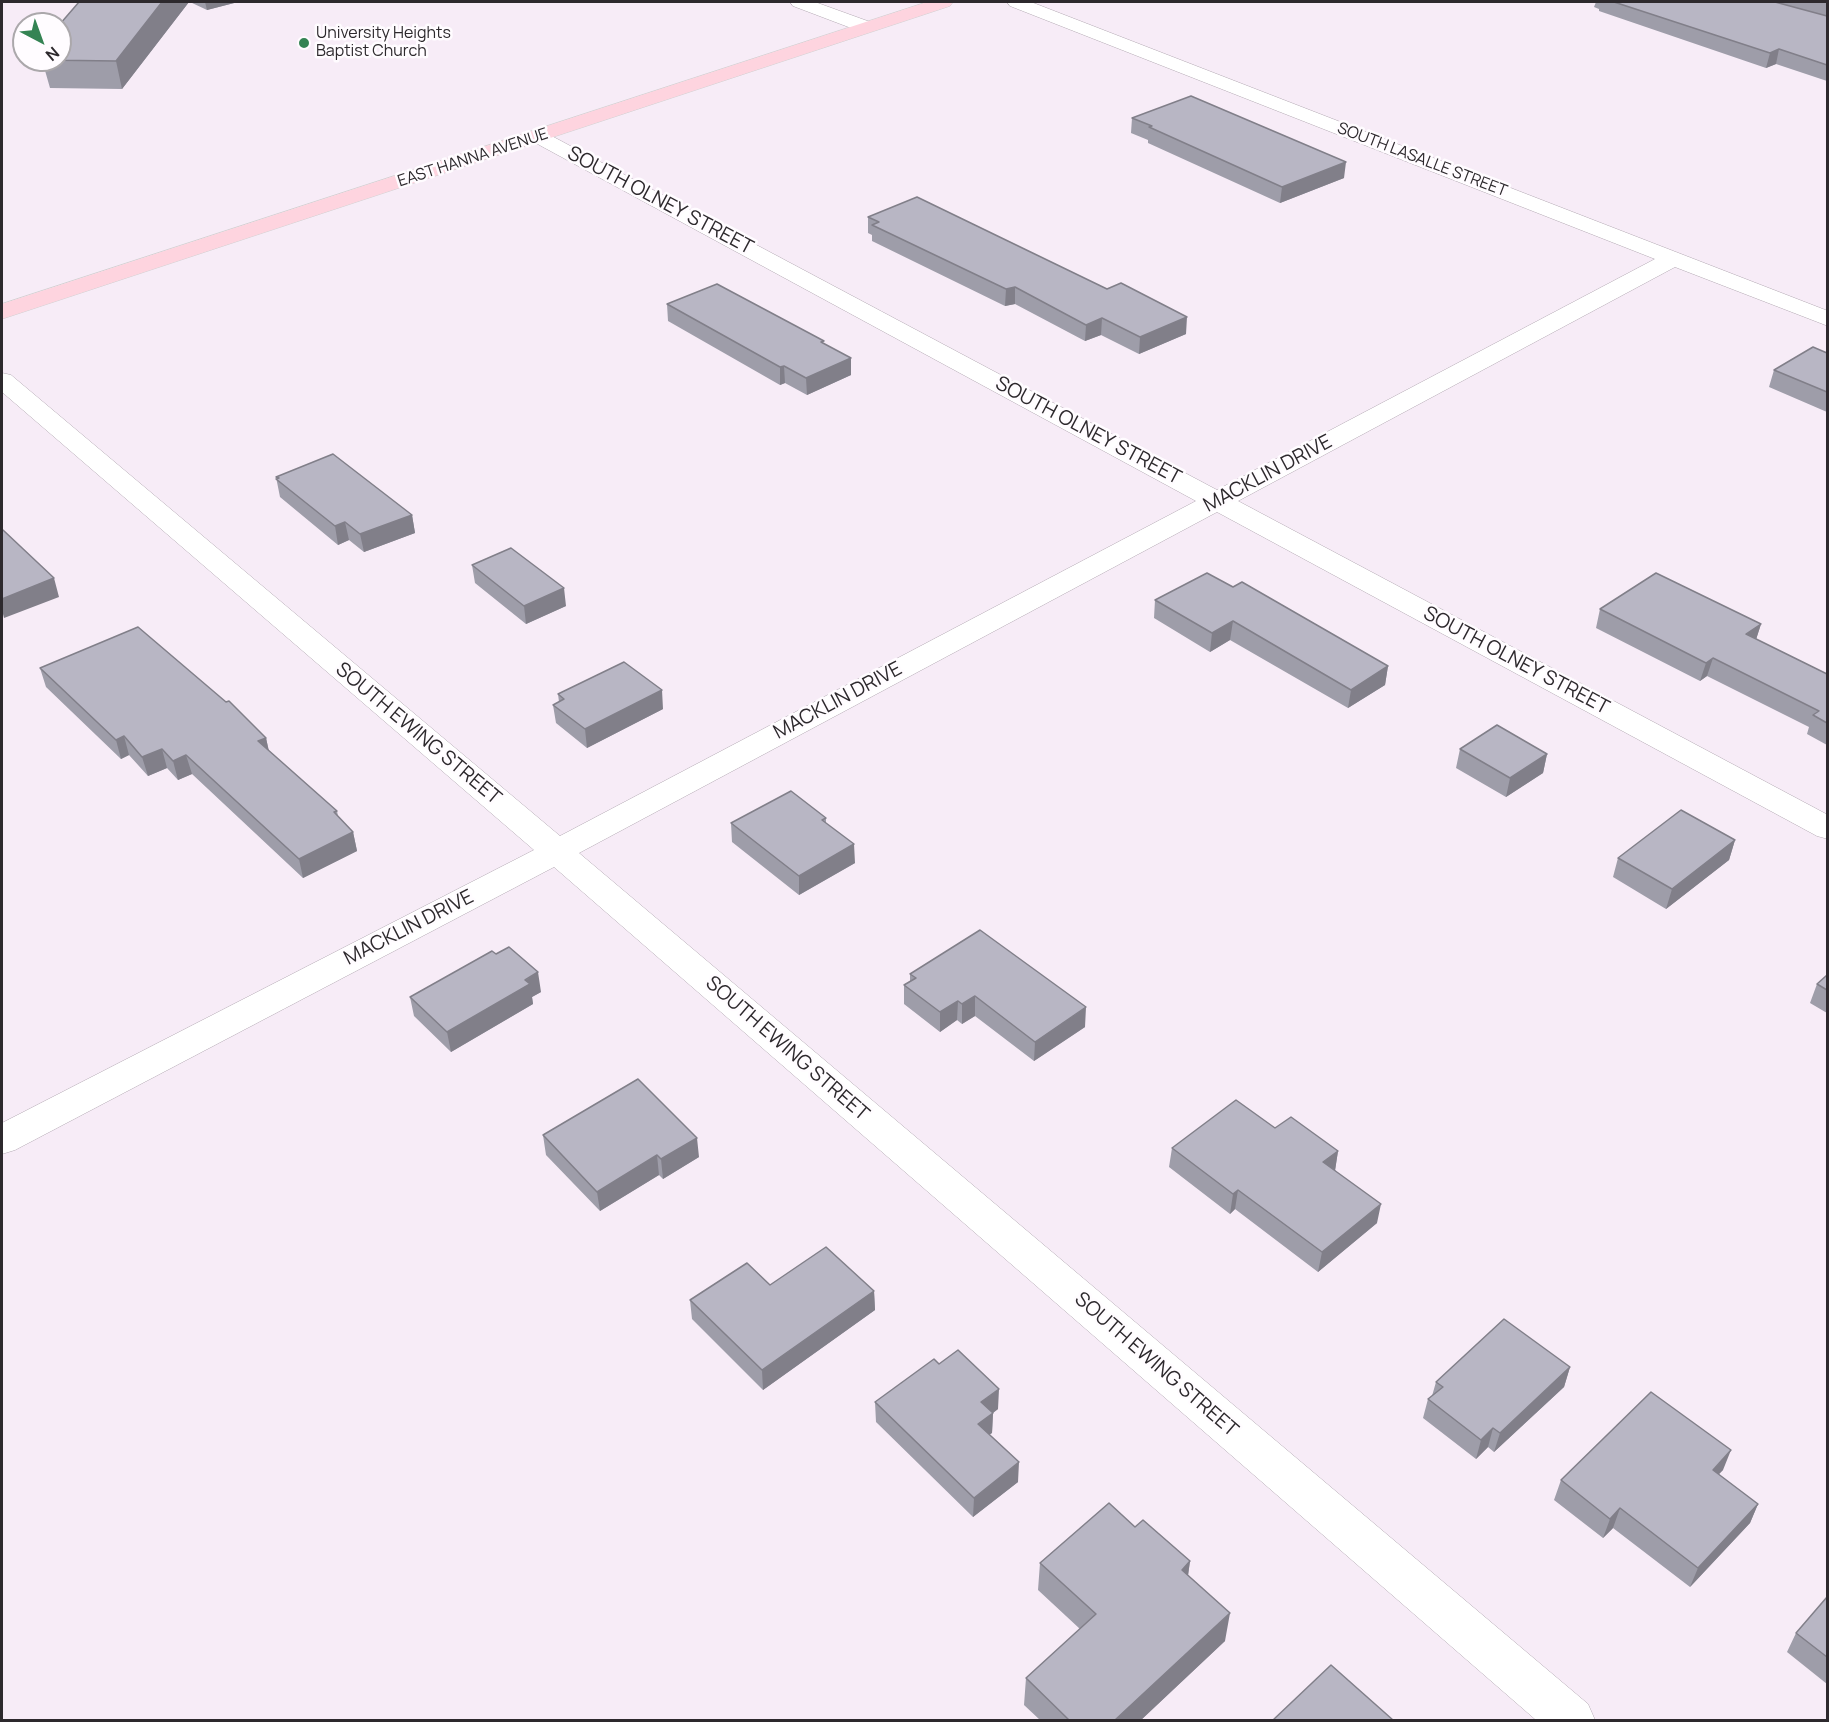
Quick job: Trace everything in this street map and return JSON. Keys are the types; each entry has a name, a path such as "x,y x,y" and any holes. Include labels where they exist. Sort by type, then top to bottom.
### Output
{"main road":[{"name":"EAST HANNA AVENUE","path":"2,312 944,2"}],"street":[{"path":"799,2 866,27"},
{"name":"SOUTH LASALLE STREET","path":"1016,2 1827,319"},
{"name":"SOUTH OLNEY STREET","path":"539,137 1827,829"},
{"name":"MACKLIN DRIVE","path":"2,1140 556,852 1673,259"},
{"name":"SOUTH EWING STREET","path":"2,380 1571,1720"}],"building":[{"path":"79,2 162,2 116,61 72,60 70,12"},
{"path":"1614,2 1775,2 1827,16 1827,65 1779,49 1770,53"},
{"path":"1191,96 1346,162 1282,187 1132,118"},
{"path":"917,197 1107,289 1121,283 1187,317 1140,337 1102,318 1086,325 1015,287 1006,289 872,225 879,222 868,217"},
{"path":"717,284 824,341 821,342 851,358 806,378 784,366 780,367 667,304"},
{"path":"1813,347 1827,353 1827,392 1774,370"},
{"path":"333,454 412,515 360,534 345,522 335,526 276,479 279,478 276,477"},
{"path":"3,530 54,578 2,599"},
{"path":"511,548 564,588 524,606 472,565"},
{"path":"1207,573 1233,587 1242,582 1388,666 1351,690 1233,621 1212,633 1155,600"},
{"path":"1656,573 1761,624 1746,634 1827,674 1827,723 1813,715 1819,711 1713,658 1706,663 1600,609"},
{"path":"138,627 226,702 229,701 266,738 258,741 337,811 334,812 353,832 299,859 186,755 173,761 162,749 142,757 124,736 116,740 40,668"},
{"path":"624,662 662,690 585,729 553,705 564,699 558,694"},
{"path":"1497,725 1547,754 1510,778 1460,749"},
{"path":"791,791 826,818 822,820 854,844 799,876 731,823"},
{"path":"1681,810 1735,840 1672,889 1618,858"},
{"path":"980,930 1086,1007 1035,1042 975,996 962,1004 958,1001 940,1012 904,985 916,978 910,974"},
{"path":"509,947 538,972 525,980 530,984 447,1032 410,997 492,951 496,954"},
{"path":"1827,975 1827,990 1817,984"},
{"path":"638,1079 697,1138 661,1159 657,1155 597,1192 543,1135"},
{"path":"1236,1100 1275,1128 1291,1117 1338,1151 1323,1162 1381,1204 1322,1252 1238,1190 1233,1194 1172,1148"},
{"path":"826,1247 874,1291 762,1370 690,1300 747,1263 770,1285"},
{"path":"1504,1319 1570,1367 1500,1433 1493,1428 1481,1440 1428,1399 1443,1387 1436,1382"},
{"path":"958,1350 999,1389 981,1402 993,1413 978,1424 1019,1462 974,1498 875,1402 934,1359 939,1364"},
{"path":"1651,1392 1731,1450 1713,1470 1758,1504 1698,1568 1620,1508 1610,1519 1561,1480"},
{"path":"1109,1503 1135,1527 1143,1520 1190,1561 1182,1570 1230,1613 1115,1720 1069,1720 1026,1678 1096,1614 1040,1563"},
{"path":"1827,1597 1827,1657 1796,1633"},
{"path":"1331,1665 1393,1720 1273,1720"}],"place":[{"name":"University Heights Baptist Church","path":"304,43"}]}
